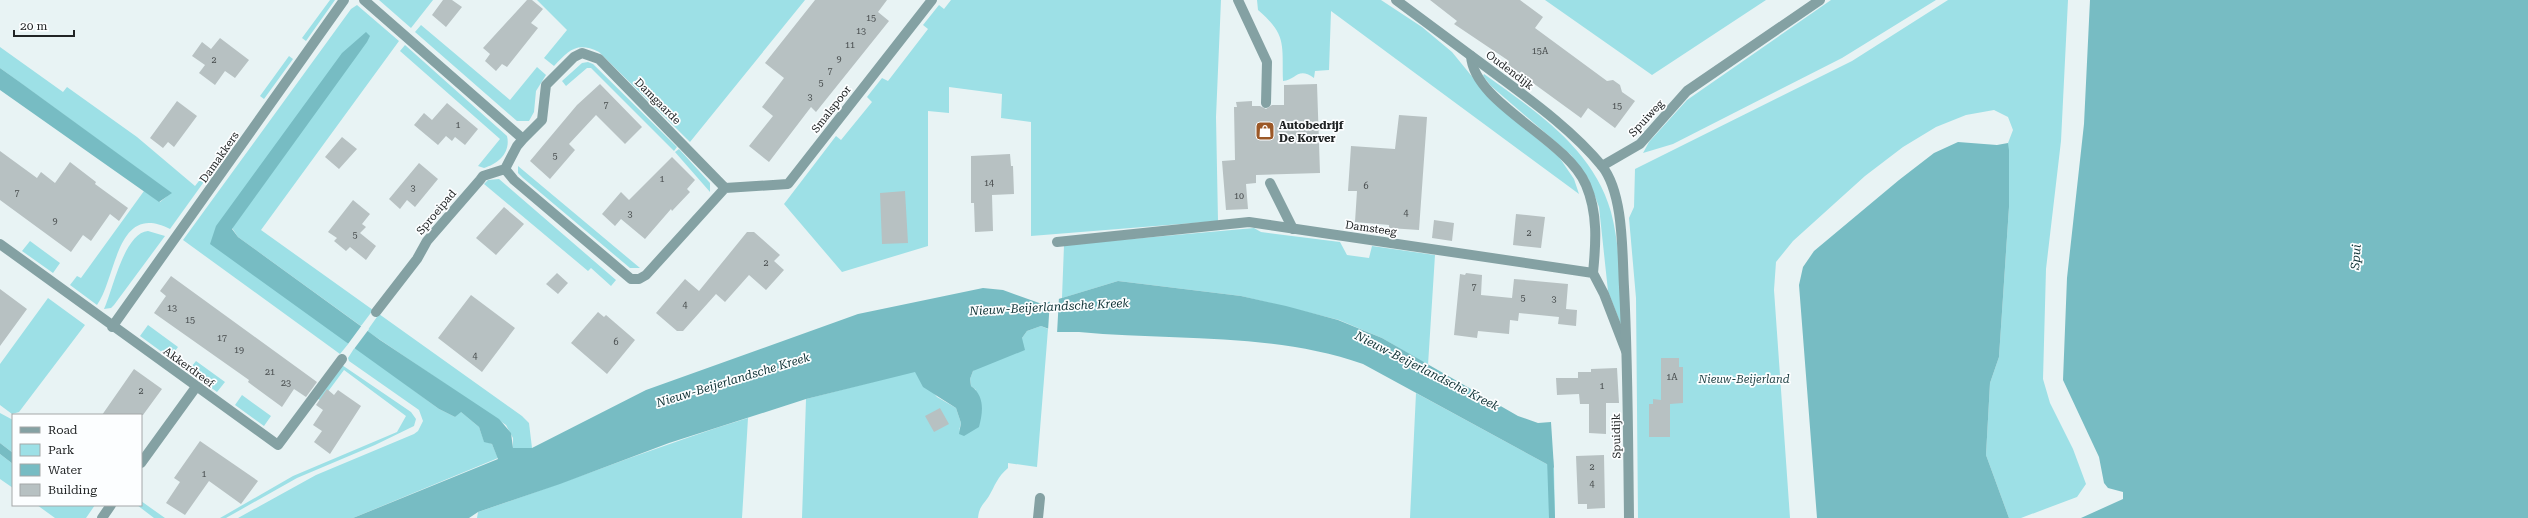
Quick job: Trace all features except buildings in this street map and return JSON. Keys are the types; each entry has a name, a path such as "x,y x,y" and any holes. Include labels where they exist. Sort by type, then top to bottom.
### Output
{"street":[{"name":"Damakkers","path":"112,327 344,0"},
{"path":"364,0 523,139 517,146 505,169 514,180 631,279 639,279 646,275 726,188"},
{"name":"Smalspoor","path":"726,188 788,184 932,0"},
{"path":"1238,0 1267,62 1266,103"},
{"name":"Oudendijk","path":"1396,0 1537,105 1572,135 1602,166"},
{"name":"Spuiweg","path":"1602,166 1640,144 1687,91 1820,0"},
{"name":"Damgaarde","path":"523,139 542,120 544,91 551,78 574,57 582,53 590,54 599,59 726,188"},
{"path":"1471,56 1472,66 1484,86 1571,163 1586,184 1592,203 1597,234 1593,273 1604,294 1627,354"},
{"path":"1602,166 1614,193 1621,235 1627,354"},
{"name":"Sproeipad","path":"376,312 417,259 427,241 483,176 505,169"},
{"path":"1270,183 1294,229"},
{"name":"Damsteeg","path":"1057,242 1249,222 1593,273"},
{"name":"Akkerdreef","path":"0,244 112,327 278,445 342,359"},
{"name":"Spuidijk","path":"1627,354 1629,518"},
{"path":"142,462 196,387"},
{"path":"1038,518 1040,498"},
{"path":"102,518 110,506"}],"green space":[{"path":"330,0 335,0 306,41 302,38"},
{"path":"379,0 433,0 411,28"},
{"path":"537,0 805,0 690,142 599,52 584,47 574,49 554,66 544,58 567,30"},
{"path":"951,0 1221,0 1216,117 1218,221 1031,236 1031,122 1001,118 1002,94 949,87 949,113 928,111 928,246 842,272 784,204 836,136 841,140 872,102 867,97 882,78 888,81 928,29 923,25 939,5 944,9"},
{"path":"1257,0 1381,0 1422,27 1452,52 1492,101 1559,157 1574,179 1579,194 1331,11 1329,70 1315,71 1314,78 1301,73 1283,81 1281,41 1274,26 1258,10"},
{"path":"1545,0 1766,0 1652,75"},
{"path":"1831,0 1936,0 1842,58 1673,144 1643,153 1649,142 1687,100"},
{"name":"Nieuw-Beijerland","path":"1948,0 2068,0 2061,141 2046,269 2043,379 2050,403 2073,449 2086,484 2077,497 2021,518 2009,518 1986,455 1990,383 1999,357 2009,207 2008,143 2013,130 2008,117 1994,110 1966,115 1936,127 1903,147 1865,176 1793,241 1776,262 1774,290 1790,518 1638,518 1636,298 1629,218 1634,207 1635,169 1852,61"},
{"path":"357,5 399,41 261,230 373,310 361,326 238,237 232,228 370,36 211,243 349,343 340,354 183,240 351,9"},
{"path":"421,25 510,100 537,67 546,75 536,91 534,112 529,121 517,121 415,32"},
{"path":"405,45 507,136 507,148 505,153 498,161 484,168 478,166 500,139 400,51"},
{"path":"0,47 63,92 67,87 137,137 195,186 213,163 216,165 170,229 152,223 139,225 128,233 115,261 104,293 97,305 70,285 77,276 81,278 144,191 160,202 171,193 0,68"},
{"path":"289,56 293,59 264,99 260,96"},
{"path":"588,62 593,64 677,147 674,151 591,68 587,68 566,86 562,81 582,63"},
{"path":"1484,74 1523,102 1560,133 1591,169 1602,189 1611,212 1617,241 1623,330 1608,291 1599,207 1588,178 1571,155 1491,86 1483,76"},
{"path":"679,149 710,183 710,192 675,152"},
{"path":"518,166 640,268 630,268 523,178 518,173"},
{"path":"499,179 616,280 611,286 591,268 588,271 484,184 488,180"},
{"path":"1254,228 1261,232 1340,242 1347,255 1369,258 1372,246 1435,255 1428,365 1382,338 1339,320 1241,296 1118,281 1062,298 1064,245"},
{"path":"148,231 165,236 114,305 111,308 104,309 120,264 132,241 140,234"},
{"path":"30,241 60,263 53,273 22,251"},
{"path":"48,298 85,325 19,412 12,414 0,405 0,364"},
{"path":"379,314 522,416 529,423 532,448 513,448 513,438 506,425 367,331"},
{"path":"148,325 178,347 170,358 140,336"},
{"path":"1041,326 1048,329 1037,467 1008,463 1008,468 999,478 980,509 978,518 802,518 806,399 915,371 937,397 956,408 961,423 959,431 976,390 971,386 970,379 973,371 1022,338 1027,331"},
{"path":"355,347 439,409 455,417 460,411 479,427 484,441 492,444 498,458 353,518 238,518 316,475 418,431 423,421 419,410 349,361 348,358"},
{"path":"196,361 225,382 217,392 188,371"},
{"path":"342,365 411,412 416,419 414,426 375,445 297,478 226,518 220,518 293,476 397,432 406,416 344,370 321,401 317,398"},
{"path":"1416,393 1554,468 1555,518 1410,518"},
{"path":"242,395 271,416 264,426 235,405"},
{"path":"0,413 12,419 12,452 0,443"},
{"path":"748,418 742,518 477,518 478,512 680,440"},
{"path":"0,454 12,463 12,487 0,479"},
{"path":"142,502 165,518 154,518 138,506 142,506"},
{"path":"38,506 94,506 86,518 55,518"}],"water":[{"name":"Spui","path":"2090,0 2528,0 2528,518 2081,518 2123,499 2123,492 2108,488 2104,483 2099,457 2063,380 2067,278 2084,124"},
{"path":"366,32 370,36 367,42 232,229 238,237 380,340 499,419 511,433 513,448 532,448 646,390 858,314 983,288 1003,290 1042,304 1118,281 1241,296 1338,320 1382,338 1518,416 1538,423 1551,422 1554,468 1363,364 1329,354 1258,342 1222,339 1057,332 1041,326 1027,331 1022,338 1025,350 973,371 970,379 971,386 976,390 981,399 982,410 979,427 964,436 959,434 961,423 956,408 923,387 915,372 806,399 669,443 560,484 478,512 469,518 353,518 498,459 492,444 484,442 479,427 461,412 455,417 439,409 210,244 216,226 342,53"},
{"path":"0,68 172,193 159,202 0,90"},
{"path":"1958,142 1997,145 2008,143 2009,150 2009,207 1999,357 1990,383 1986,455 2009,518 1817,518 1799,285 1803,267 1814,251 1899,180 1934,153"},
{"path":"0,443 12,452 12,463 0,454"}],"pier":[{"path":"1059,297 1057,334 1048,331 1050,299"},
{"path":"362,325 369,329 354,349 348,344"}],"waterway":[{"name":"Nieuw-Beijerlandsche Kreek","path":"1550,458 1552,518"}],"place":[{"name":"Autobedrijf De Korver","path":"1265,131"}]}
